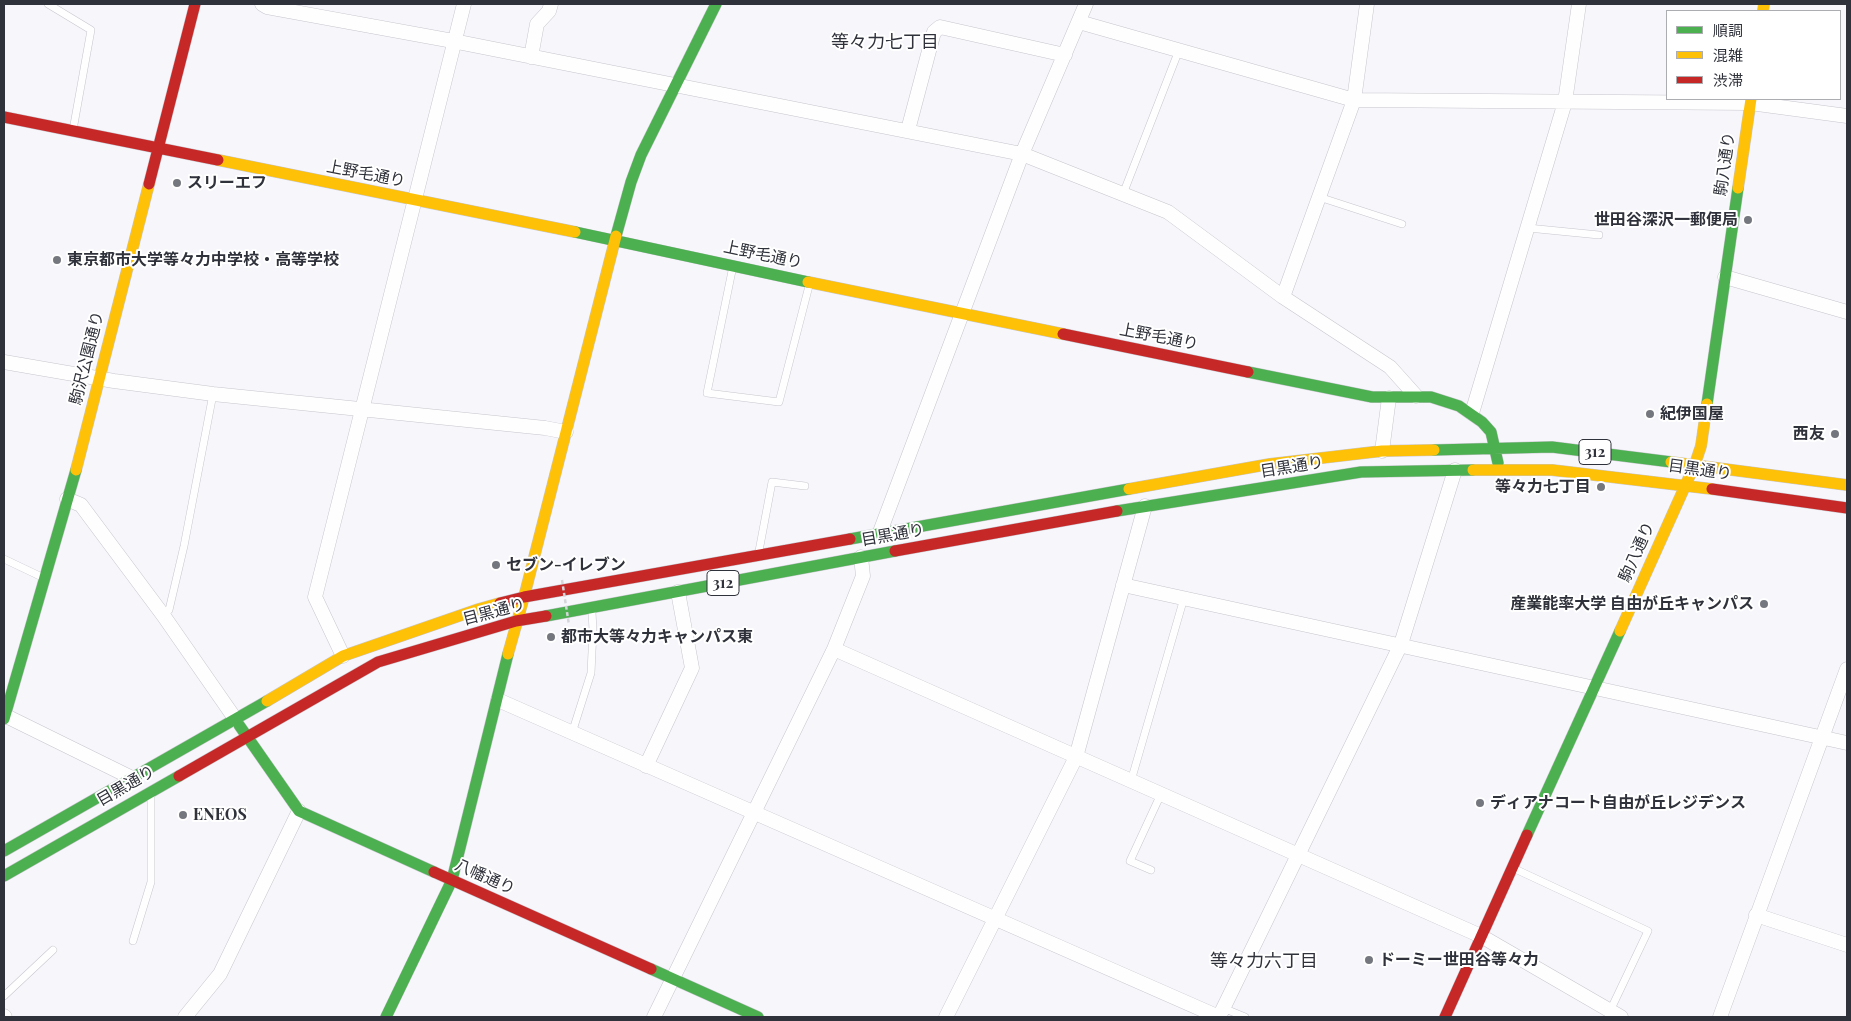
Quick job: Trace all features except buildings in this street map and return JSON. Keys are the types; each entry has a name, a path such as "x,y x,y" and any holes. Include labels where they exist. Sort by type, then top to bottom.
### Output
{"street":[{"name":"駒沢公園通り","path":"4,716 67,499 195,4"},
{"path":"262,4 266,7 453,40 1022,154 1168,212 1283,297 1390,367 1416,396"},
{"path":"343,656 315,597 415,200 453,40 464,4"},
{"path":"531,57 537,24 549,11 551,4"},
{"path":"390,1016 452,880 516,621 524,597 614,241 631,182 641,155 716,4"},
{"path":"880,532 1022,154 1086,4"},
{"path":"1283,297 1354,100 1366,4"},
{"path":"1472,413 1566,102 1579,4"},
{"path":"1079,22 1354,100 1751,101 1847,116"},
{"path":"908,130 934,32 940,27 1065,55"},
{"name":"駒八通り","path":"1445,1017 1695,464 1700,446 1751,101"},
{"name":"上野毛通り","path":"4,117 1372,397 1416,396 1446,401 1472,413 1491,432 1496,447"},
{"path":"1725,277 1847,312"},
{"path":"4,362 213,394 545,428 566,432"},
{"path":"1382,450 1389,398"},
{"path":"1496,447 1499,469"},
{"name":"目黒通り","path":"4,851 236,720 343,656 479,609 524,597 880,532 1270,464 1382,450 1496,447 1552,448 1695,464 1847,485"},
{"name":"目黒通り","path":"4,876 151,790 247,738 378,662 516,621 1144,506 1362,472 1499,469 1552,470 1685,485 1847,508"},
{"path":"498,700 994,918 1220,1014 1401,644 1454,470"},
{"path":"67,499 81,505 163,615 236,720"},
{"path":"946,1017 1076,757 1144,506"},
{"path":"654,1017 834,649 863,576 861,557"},
{"path":"1123,585 1401,644 1847,743"},
{"path":"646,766 692,668 678,592"},
{"path":"834,649 1481,936 1615,1014"},
{"path":"1720,1017 1847,669"},
{"path":"4,716 132,778"},
{"name":"八幡通り","path":"236,720 300,811 758,1017"},
{"path":"186,1017 220,974 300,811"},
{"path":"1756,915 1847,945"}],"lane":[{"path":"48,4 91,30 72,131"},
{"path":"1122,194 1179,50"},
{"path":"1319,197 1402,224"},
{"path":"1528,228 1599,235"},
{"path":"733,266 707,393 779,402 810,282"},
{"path":"163,615 169,610 184,546 213,394"},
{"path":"758,555 772,482 805,486"},
{"path":"4,560 44,578"},
{"path":"1131,781 1184,598"},
{"path":"572,733 591,673 594,630 592,608"},
{"path":"133,941 151,882 151,790"},
{"path":"1151,870 1130,862 1161,794"},
{"path":"1512,868 1648,931 1615,1014"},
{"path":"4,996 53,950"},
{"path":"1220,1014 1245,1017"}],"path":[{"path":"562,580 569,625"}],"traffic: fast":[{"path":"616,236 631,182 641,155 716,4"},
{"path":"1707,404 1738,188"},
{"path":"575,232 808,282"},
{"path":"1248,372 1372,397 1431,397 1459,406 1482,422 1491,432 1498,463"},
{"path":"1434,450 1552,447 1671,462"},
{"path":"4,719 76,470"},
{"path":"1117,511 1361,472 1473,470"},
{"path":"850,539 1129,489"},
{"path":"546,616 895,551"},
{"path":"1527,835 1620,631"},
{"path":"386,1017 452,880 508,654"},
{"path":"4,851 267,701"},
{"path":"239,725 299,811 434,872"},
{"path":"4,876 179,776"},
{"path":"651,969 758,1017"}],"traffic: slow":[{"path":"1763,10 1764,4"},
{"path":"1738,188 1751,100"},
{"path":"218,160 575,232"},
{"path":"76,470 149,184"},
{"path":"508,654 616,236"},
{"path":"808,282 1063,334"},
{"path":"1620,631 1695,464 1701,446 1707,404"},
{"path":"1129,489 1270,464 1382,451 1434,450"},
{"path":"1671,462 1847,485"},
{"path":"1473,470 1552,470 1712,489"},
{"path":"267,701 343,656 500,603"}],"traffic: jam":[{"path":"149,184 195,4"},
{"path":"4,117 218,160"},
{"path":"1063,334 1248,372"},
{"path":"1712,489 1847,508"},
{"path":"895,551 1117,511"},
{"path":"500,603 524,597 850,539"},
{"path":"179,776 378,662 516,621 546,616"},
{"path":"1445,1017 1527,835"},
{"path":"434,872 651,969"}],"place":[{"name":"スリーエフ","path":"177,183"},
{"name":"世田谷深沢一郵便局","path":"1748,220"},
{"name":"東京都市大学等々力中学校・高等学校","path":"57,260"},
{"name":"紀伊国屋","path":"1650,414"},
{"name":"西友","path":"1835,434"},
{"name":"等々力七丁目","path":"1601,487"},
{"name":"セブン-イレブン","path":"496,565"},
{"name":"産業能率大学 自由が丘キャンパス","path":"1764,604"},
{"name":"都市大等々力キャンパス東","path":"551,637"},
{"name":"ディアナコート自由が丘レジデンス","path":"1480,803"},
{"name":"ENEOS","path":"183,815"},
{"name":"ドーミー世田谷等々力","path":"1369,960"}],"district":[{"name":"等々力七丁目","path":"885,42"},
{"name":"等々力六丁目","path":"1264,961"}]}
